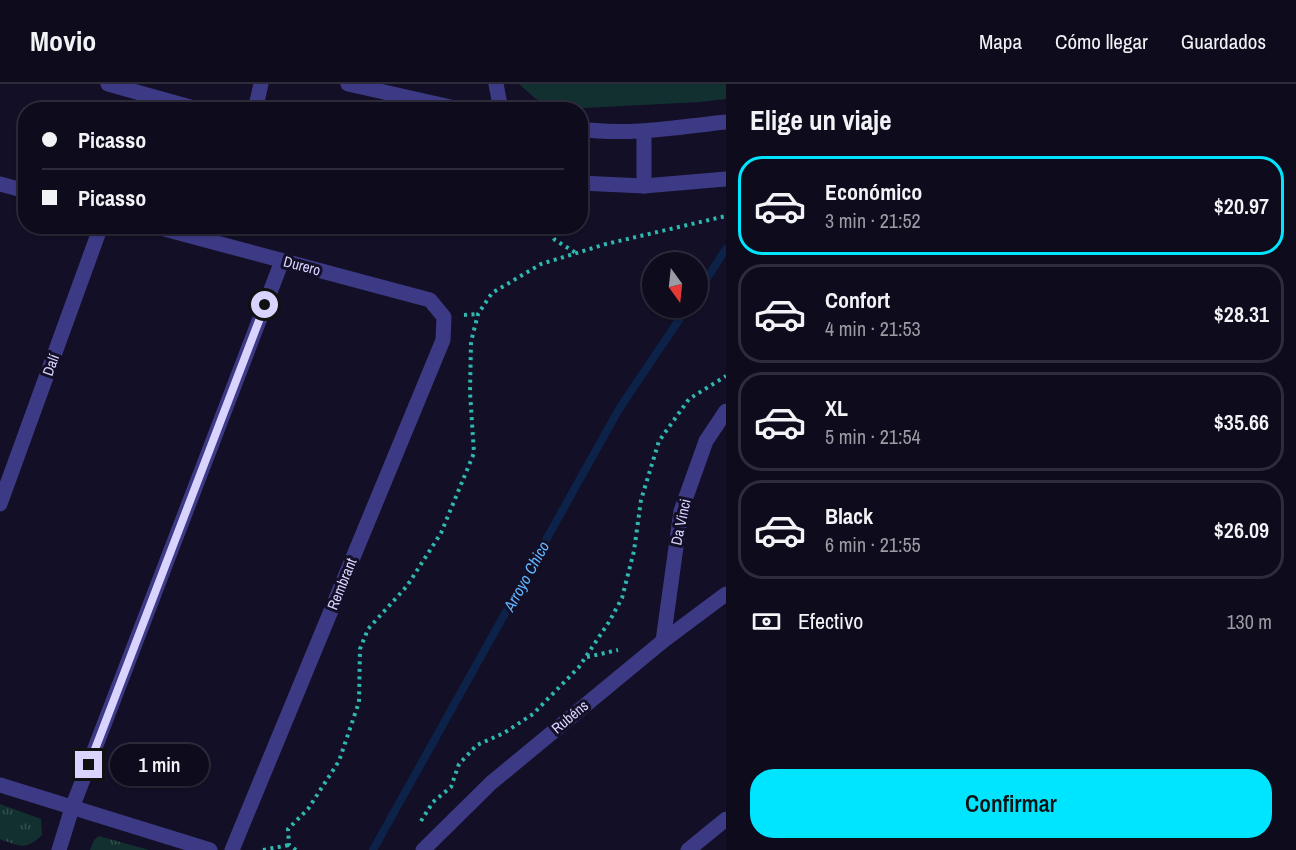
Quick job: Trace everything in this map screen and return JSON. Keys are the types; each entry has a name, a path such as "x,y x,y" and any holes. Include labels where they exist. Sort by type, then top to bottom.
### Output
{"street":[{"path":"108,84 172,102"},
{"path":"257,102 261,84"},
{"path":"348,84 402,90 439,102"},
{"path":"496,84 499,102"},
{"path":"588,130 644,132 726,122"},
{"path":"644,132 644,186"},
{"path":"588,183 644,186 726,179"},
{"path":"0,183 18,189"},
{"name":"Dalí","path":"0,504 98,234"},
{"name":"Durero","path":"182,234 430,300 444,317"},
{"path":"59,850 72,808 282,261"},
{"name":"Rembrant","path":"232,850 443,340 444,317"},
{"name":"Da Vinci","path":"663,641 681,511 706,441 726,411"},
{"name":"Rubéns","path":"423,850 490,783 663,641 726,594"},
{"path":"0,785 210,850"},
{"path":"688,850 726,819"}],"path":[{"path":"289,845 288,829 308,809 339,761 359,702 360,649 368,629 407,586 441,533 474,453 470,392 471,342 478,314 492,293 541,264 606,244 726,216"},
{"path":"551,234 555,240 576,253"},
{"path":"419,825 433,802 451,787 459,764 477,745 504,733 532,714 579,667 622,598 634,551 641,500 659,441 689,399 726,376"},
{"path":"263,850 289,845 296,850"}],"green space":[{"path":"519,84 726,84 726,99 700,102 588,108 588,102 545,102 536,99"},
{"path":"0,804 41,819 42,835 32,843 23,846 0,839"},
{"path":"99,836 149,850 90,850 94,840"}],"waterway":[{"name":"Arroyo Chico","path":"708,277 726,249"},
{"name":"Arroyo Chico","path":"373,850 619,409 680,318"}],"route":[{"path":"89,765 265,305"}]}
